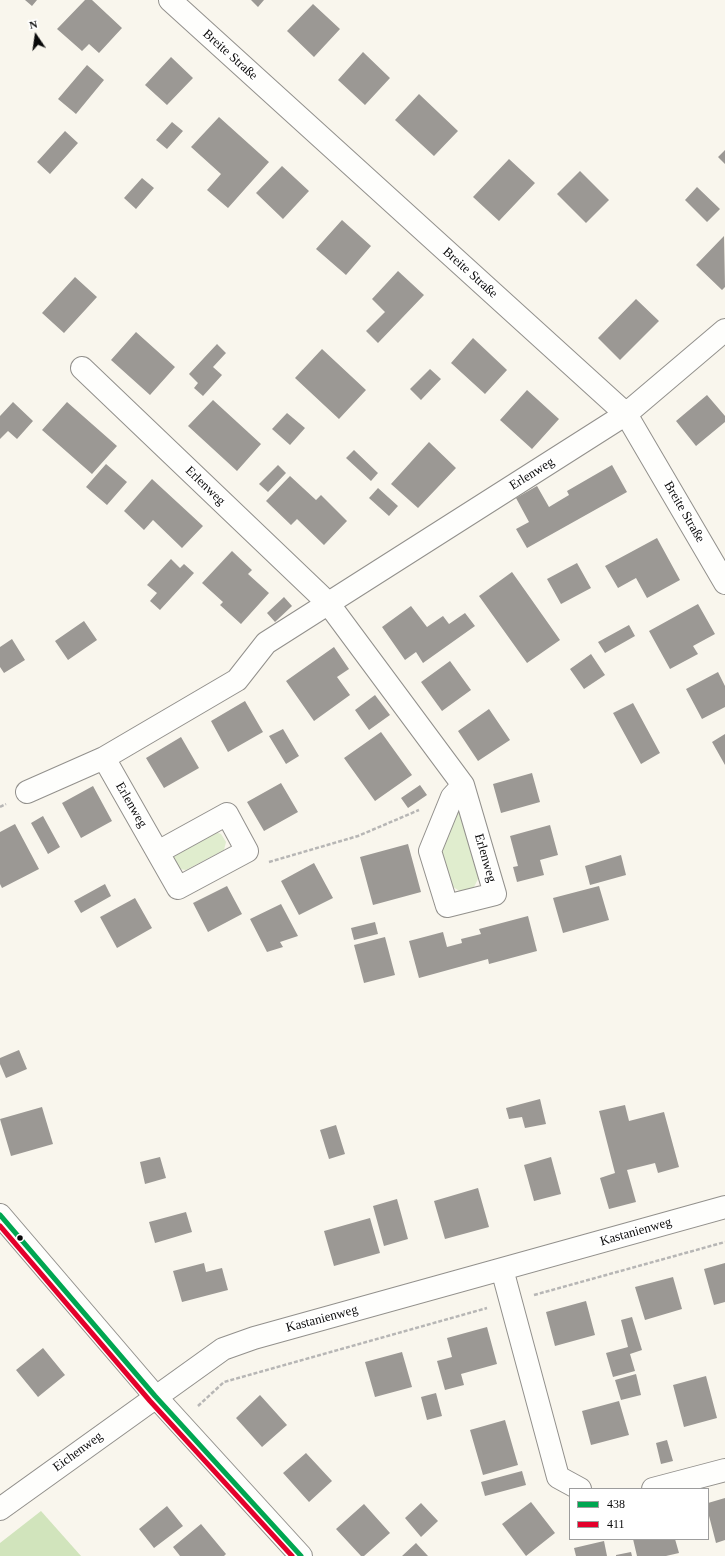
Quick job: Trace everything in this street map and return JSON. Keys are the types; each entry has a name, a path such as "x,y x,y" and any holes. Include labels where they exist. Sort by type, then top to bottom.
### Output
{"street":[{"name":"Breite Straße","path":"170,0 626,414 725,582"},
{"name":"Erlenweg","path":"27,792 104,758 237,680 266,643 626,414 725,330"},
{"name":"Erlenweg","path":"82,368 328,603 458,791 495,894 447,906 430,851 458,791"},
{"name":"Erlenweg","path":"104,758 178,888 247,851"},
{"path":"158,852 227,814 247,851"},
{"name":"Kastanienweg","path":"155,1396 223,1349 235,1344 725,1207"},
{"path":"0,1215 155,1396 301,1556"},
{"path":"502,1269 558,1477 578,1488"},
{"name":"Eichenweg","path":"0,1509 155,1396"},
{"path":"657,1488 725,1470"}],"path":[{"path":"247,851 264,864 358,836 458,791"},
{"path":"179,1423 224,1382 725,1242"}],"green space":[{"path":"461,808 480,875 472,891 463,893 448,884 439,853 458,810"},
{"path":"216,832 221,834 226,842 224,850 186,870 179,869 173,861 175,854"},
{"path":"41,1511 81,1556 0,1556 0,1543"}],"building":[{"path":"25,0 37,0 32,6"},
{"path":"85,0 92,0 122,28 99,53 89,44 82,51 57,29"},
{"path":"251,0 264,0 258,7"},
{"path":"313,4 340,29 314,57 287,31"},
{"path":"363,52 390,78 365,105 338,80"},
{"path":"171,57 193,78 167,105 145,85"},
{"path":"87,65 104,80 76,114 58,99"},
{"path":"419,94 458,131 434,156 395,120"},
{"path":"219,117 269,162 228,208 207,190 221,174 191,147"},
{"path":"172,122 183,131 167,149 156,140"},
{"path":"65,131 78,143 50,174 37,162"},
{"path":"725,150 725,164 718,157"},
{"path":"509,159 535,183 499,221 473,197"},
{"path":"282,166 309,191 283,219 256,193"},
{"path":"580,171 609,200 586,223 557,194"},
{"path":"142,178 154,188 136,209 124,198"},
{"path":"697,187 720,209 707,222 685,200"},
{"path":"342,220 371,246 346,275 316,249"},
{"path":"724,236 725,287 722,290 696,265"},
{"path":"398,271 424,295 378,343 366,331 385,312 372,299"},
{"path":"75,277 97,297 64,333 42,313"},
{"path":"636,299 659,321 620,360 598,338"},
{"path":"136,332 175,367 150,395 111,360"},
{"path":"473,338 507,370 485,394 451,363"},
{"path":"217,344 226,353 213,367 222,375 203,396 194,388 198,383 189,374"},
{"path":"322,349 366,390 339,419 295,378"},
{"path":"430,369 441,379 421,400 410,389"},
{"path":"527,390 559,419 532,449 500,420"},
{"path":"707,395 725,416 725,422 696,446 676,421"},
{"path":"213,400 261,444 237,471 188,426"},
{"path":"13,402 33,421 17,439 8,431 0,439 0,416"},
{"path":"67,402 117,446 92,474 42,430"},
{"path":"287,413 305,428 290,445 272,429"},
{"path":"429,442 456,468 418,508 391,484"},
{"path":"354,450 378,473 371,481 346,458"},
{"path":"106,464 127,482 107,505 86,487"},
{"path":"278,465 286,473 268,492 259,484"},
{"path":"612,465 627,492 527,548 516,529 529,522 516,498 537,486 549,507 569,495 567,491"},
{"path":"290,476 316,500 321,495 347,521 324,545 297,519 291,525 266,501"},
{"path":"152,479 203,526 182,548 153,520 144,530 124,511"},
{"path":"378,488 398,506 389,516 369,498"},
{"path":"657,538 680,580 647,598 636,578 618,588 605,566"},
{"path":"232,551 252,570 248,574 269,593 241,624 220,605 223,602 202,583"},
{"path":"171,559 180,568 184,564 194,573 160,610 150,601 157,593 147,585"},
{"path":"577,563 591,588 561,604 547,579"},
{"path":"512,572 560,640 527,663 479,596"},
{"path":"284,597 292,606 275,622 267,613"},
{"path":"698,604 715,634 693,646 698,654 670,669 649,631"},
{"path":"411,606 427,627 443,616 449,624 465,613 475,626 423,663 416,652 405,660 382,627"},
{"path":"84,621 97,640 68,660 55,641"},
{"path":"629,625 635,636 605,653 598,642"},
{"path":"12,639 25,660 4,673 0,667 0,647"},
{"path":"334,647 349,669 337,677 350,695 314,721 286,681"},
{"path":"591,654 605,675 584,689 570,669"},
{"path":"450,661 471,690 442,711 421,682"},
{"path":"718,672 725,686 725,707 702,719 686,689"},
{"path":"375,695 390,715 369,730 355,710"},
{"path":"245,701 263,732 228,752 211,721"},
{"path":"633,703 660,753 641,764 613,713"},
{"path":"489,709 510,740 478,761 458,731"},
{"path":"283,729 299,756 286,764 269,736"},
{"path":"381,732 412,775 375,801 344,758"},
{"path":"725,734 725,765 712,742"},
{"path":"181,737 199,768 164,788 146,758"},
{"path":"532,773 540,802 501,813 493,784"},
{"path":"281,783 298,812 264,831 247,802"},
{"path":"420,785 427,795 408,808 401,798"},
{"path":"93,786 112,821 81,838 62,803"},
{"path":"43,816 60,847 48,854 31,823"},
{"path":"15,824 39,869 2,888 0,884 0,832"},
{"path":"550,825 558,855 540,860 544,875 517,882 513,867 518,866 510,836"},
{"path":"408,844 421,892 373,905 360,857"},
{"path":"621,855 626,875 590,885 585,866"},
{"path":"314,863 333,898 299,915 281,881"},
{"path":"105,884 111,896 81,913 74,901"},
{"path":"227,886 242,914 208,932 193,903"},
{"path":"599,886 609,920 563,933 553,898"},
{"path":"135,898 152,928 117,948 100,917"},
{"path":"281,904 298,936 280,942 283,947 267,952 250,919"},
{"path":"528,916 537,951 489,964 488,959 419,978 409,941 443,932 447,947 462,943 461,939 481,934 479,929"},
{"path":"375,922 378,934 354,940 351,928"},
{"path":"385,937 395,975 364,983 354,945"},
{"path":"19,1050 27,1069 6,1078 0,1064 0,1058"},
{"path":"540,1099 546,1124 525,1128 522,1117 509,1119 506,1108"},
{"path":"625,1105 629,1121 664,1112 679,1167 658,1173 655,1163 627,1170 636,1202 609,1209 600,1178 615,1173 599,1111"},
{"path":"42,1107 53,1144 11,1156 0,1119"},
{"path":"336,1125 345,1154 329,1159 320,1130"},
{"path":"160,1157 166,1178 145,1184 140,1162"},
{"path":"551,1157 561,1194 534,1201 524,1165"},
{"path":"478,1188 489,1227 445,1239 434,1201"},
{"path":"397,1199 408,1239 384,1246 373,1206"},
{"path":"186,1212 192,1232 155,1243 149,1222"},
{"path":"370,1218 380,1253 334,1266 324,1231"},
{"path":"204,1263 206,1272 222,1268 228,1290 182,1302 173,1271"},
{"path":"725,1263 725,1302 714,1305 704,1269"},
{"path":"673,1277 682,1309 645,1320 635,1287"},
{"path":"586,1301 595,1335 555,1346 546,1312"},
{"path":"632,1317 642,1350 630,1354 635,1371 613,1377 606,1353 628,1347 621,1320"},
{"path":"487,1327 497,1364 461,1374 464,1385 445,1390 437,1361 452,1357 447,1338"},
{"path":"43,1348 65,1375 38,1397 16,1370"},
{"path":"402,1352 412,1387 375,1397 365,1362"},
{"path":"636,1374 641,1395 621,1400 615,1380"},
{"path":"706,1376 717,1418 684,1427 673,1385"},
{"path":"436,1393 442,1416 427,1420 421,1397"},
{"path":"260,1395 287,1425 262,1447 236,1418"},
{"path":"619,1401 629,1435 591,1445 582,1411"},
{"path":"505,1420 518,1465 483,1475 470,1430"},
{"path":"667,1440 673,1461 661,1464 656,1443"},
{"path":"306,1453 332,1481 309,1502 283,1473"},
{"path":"522,1471 526,1485 485,1496 481,1482"},
{"path":"725,1498 725,1540 716,1543 709,1516 709,1503"},
{"path":"531,1502 555,1533 526,1556 502,1524"},
{"path":"421,1503 438,1521 421,1537 405,1518"},
{"path":"364,1504 390,1533 364,1556 361,1556 336,1529"},
{"path":"167,1506 183,1526 154,1548 139,1529"},
{"path":"201,1524 226,1554 224,1556 180,1556 173,1547"},
{"path":"633,1540 675,1540 679,1553 666,1556 637,1556"},
{"path":"604,1541 607,1556 576,1556 574,1548"},
{"path":"416,1543 428,1556 402,1556"},
{"path":"631,1552 632,1556 616,1556 616,1555"}],"transit line":[{"name":"438","path":"0,1215 155,1396 301,1556"},
{"name":"411","path":"0,1226 150,1401 292,1556"}]}
